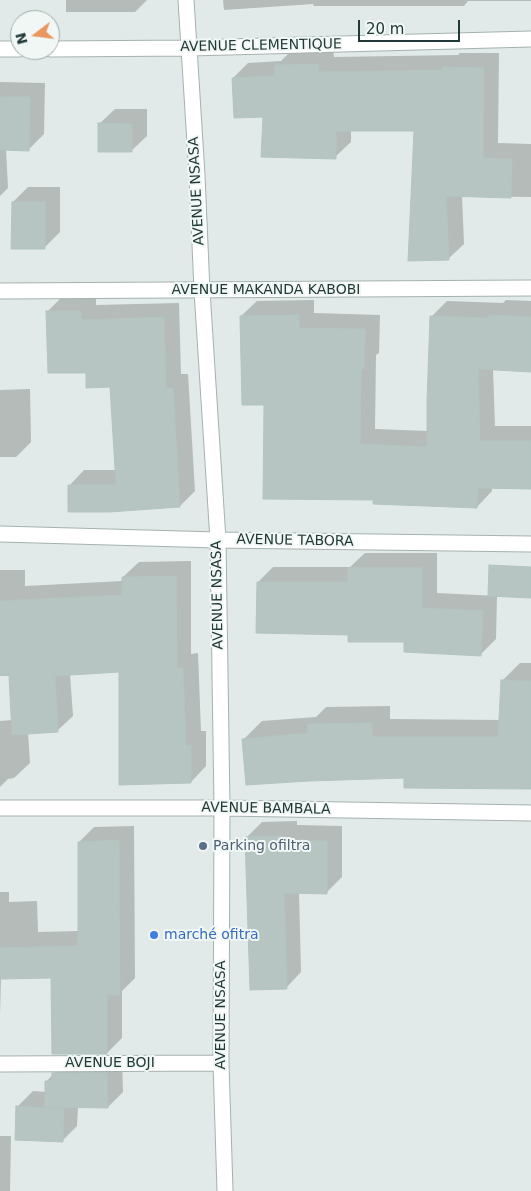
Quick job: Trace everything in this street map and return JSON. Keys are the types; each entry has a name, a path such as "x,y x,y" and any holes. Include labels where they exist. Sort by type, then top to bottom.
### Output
{"street":[{"name":"AVENUE NSASA","path":"186,0 218,540 222,808 221,1063 225,1191"},
{"name":"AVENUE CLEMENTIQUE","path":"60,49 190,48 531,39"},
{"name":"AVENUE MAKANDA KABOBI","path":"0,292 531,288"},
{"name":"AVENUE TABORA","path":"0,534 218,540 531,544"},
{"name":"AVENUE BAMBALA","path":"0,808 222,808 531,813"},
{"name":"AVENUE BOJI","path":"0,1064 221,1063"}],"building":[{"path":"318,64 319,72 443,70 443,67 484,68 483,158 512,159 511,198 446,196 449,260 408,261 414,131 336,131 336,159 261,157 263,117 234,118 232,78 275,76 275,65"},
{"path":"0,97 30,97 29,151 0,150"},
{"path":"98,123 132,124 132,152 98,152"},
{"path":"12,202 45,202 45,249 11,249"},
{"path":"46,311 81,311 81,320 164,317 166,389 173,388 180,507 109,512 68,512 68,485 116,485 110,387 86,388 86,373 48,373"},
{"path":"299,315 299,328 365,329 364,369 361,369 360,444 427,447 430,316 489,318 489,315 531,317 531,372 478,369 480,441 531,441 531,489 478,488 477,508 373,504 373,500 263,499 264,405 242,405 240,316"},
{"path":"489,565 531,567 531,598 488,596"},
{"path":"348,568 422,568 422,608 483,611 481,656 404,652 404,642 348,642 348,635 256,633 257,582 348,582"},
{"path":"176,576 177,668 183,668 186,746 191,745 191,783 119,785 119,672 55,676 58,732 12,735 9,675 0,675 0,601 122,595 122,577"},
{"path":"501,680 531,681 531,789 404,788 404,778 246,785 242,739 308,733 307,724 372,723 373,737 498,737"},
{"path":"282,836 282,840 327,841 327,894 284,893 287,989 250,990 245,837"},
{"path":"119,840 120,995 107,995 107,1054 52,1054 51,978 0,979 0,948 78,946 78,842"},
{"path":"52,1073 107,1073 108,1108 45,1107 45,1081 52,1081"},
{"path":"16,1106 64,1109 63,1142 15,1140"}],"place":[{"name":"Parking ofiltra","path":"203,846"},
{"name":"marché ofitra","path":"154,935"}]}
